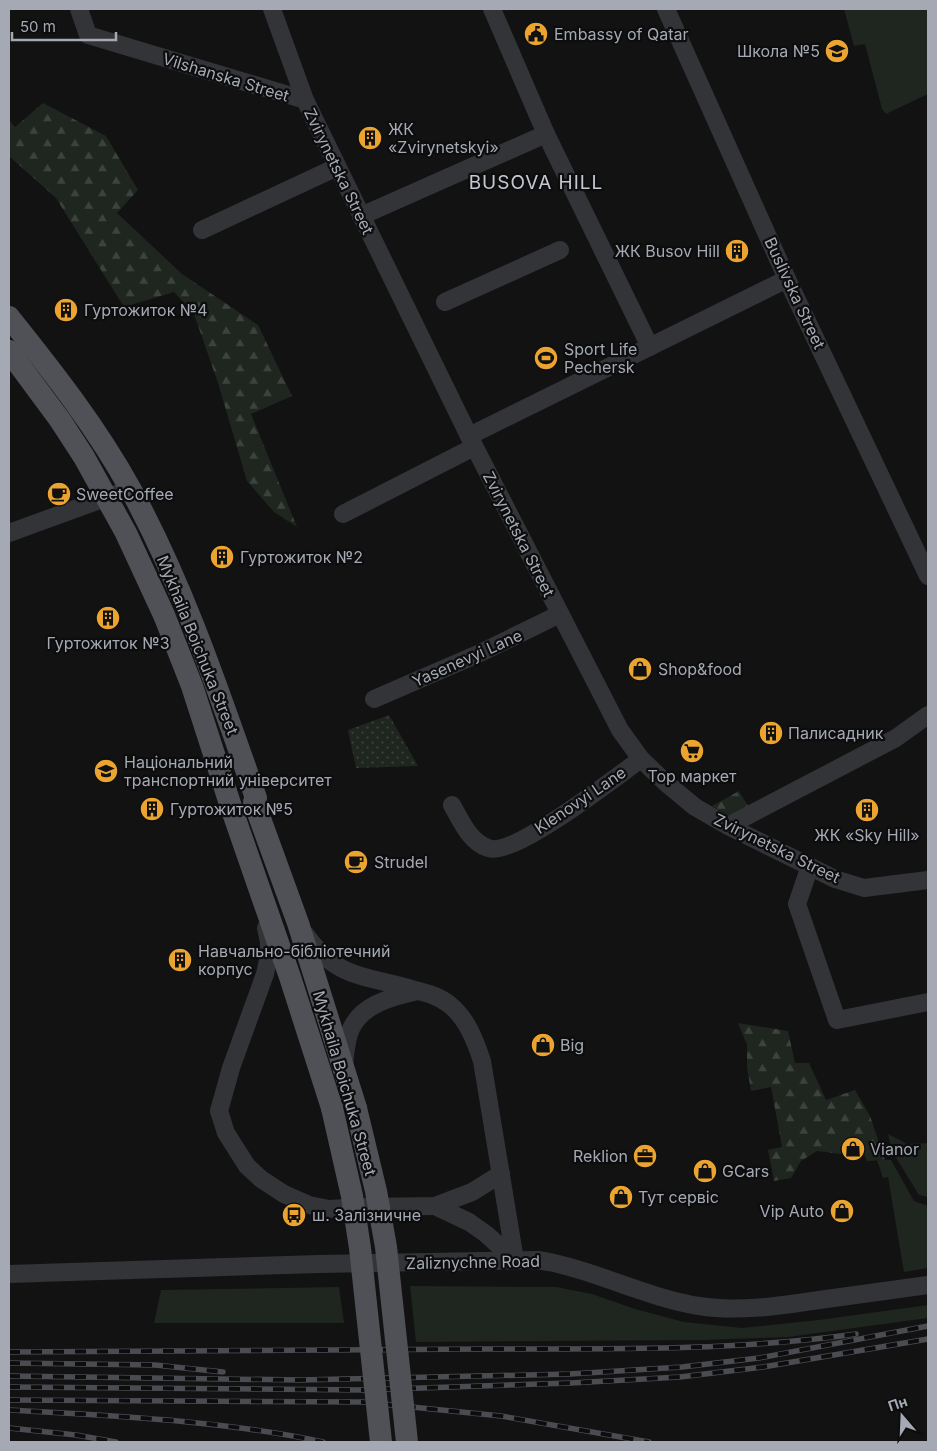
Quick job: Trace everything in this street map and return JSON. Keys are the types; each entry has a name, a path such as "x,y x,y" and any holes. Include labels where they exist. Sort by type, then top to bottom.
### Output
{"main road":[{"name":"Mykhaila Boichuka Street","path":"9,317 78,407 130,489 168,564 210,668 256,798 254,802 298,923 344,1066 376,1191 386,1247 407,1442"},
{"name":"Mykhaila Boichuka Street","path":"9,351 60,420 107,498 145,572 192,686 332,1108 352,1196 360,1248 381,1442"}],"street":[{"name":"Vilshanska Street","path":"79,9 88,35 305,100"},
{"name":"Zvirynetska Street","path":"272,9 305,100 361,216 560,614 620,730 641,759 695,807 728,826 835,879 864,888 928,880"},
{"path":"492,9 546,134 650,347"},
{"name":"Buslivska Street","path":"666,9 787,279 928,576"},
{"path":"361,216 546,134"},
{"path":"202,230 337,167"},
{"path":"445,302 560,250"},
{"path":"343,514 472,441 650,347 787,279"},
{"path":"9,533 130,489"},
{"name":"Yasenevyi Lane","path":"374,699 478,654 560,614"},
{"path":"728,826 896,738 928,715"},
{"name":"Klenovyi Lane","path":"452,805 469,835 488,849 500,849 561,817 641,759"},
{"path":"810,866 797,904 838,1020 928,1002"},
{"path":"255,874 269,942 269,955 231,1068 219,1111 234,1148 247,1166 284,1194 309,1205 329,1209 435,1206 472,1192 501,1174"},
{"path":"298,923 316,949 350,974 391,982 434,995 450,1005 465,1021 475,1040 482,1061 515,1260"},
{"path":"344,1066 349,1033 371,1006 391,997 418,991"},
{"path":"435,1206 469,1222 486,1234 515,1260"},
{"name":"Zaliznychne Road","path":"9,1274 319,1264 538,1260 558,1263 660,1296 699,1306 735,1308 777,1306 928,1284"}],"green space":[{"path":"844,9 928,9 928,94 886,114 882,109 865,44 854,46"},
{"path":"43,103 106,136 138,190 117,213 182,274 258,325 292,396 251,414 297,527 274,512 247,481 218,383 194,314 174,292 124,307 56,198 9,156 9,120 15,127"},
{"path":"389,715 418,766 356,768 348,730"},
{"path":"739,791 748,806 729,816 712,806"},
{"path":"738,1023 788,1031 795,1063 809,1063 826,1100 855,1090 870,1116 885,1160 867,1161 862,1149 841,1154 817,1151 801,1161 791,1178 774,1181 768,1150 782,1147 771,1087 751,1091 747,1068 747,1045"},
{"path":"888,1134 907,1144 928,1143 928,1197 919,1195 892,1151"},
{"path":"877,1160 891,1160 914,1201 928,1206 928,1268 904,1272 888,1177 883,1178"},
{"path":"410,1286 556,1287 592,1294 635,1309 684,1322 742,1328 819,1320 928,1305 928,1318 788,1337 703,1340 416,1342"},
{"path":"339,1287 344,1323 154,1323 161,1290"}],"railway":[{"path":"9,1376 300,1380 570,1374 682,1367 759,1358 928,1326"},
{"path":"9,1352 671,1348 764,1344 856,1334"},
{"path":"9,1387 363,1390 571,1383 680,1377 763,1367 928,1339"},
{"path":"9,1363 155,1365 223,1372"},
{"path":"9,1400 362,1402 501,1416 649,1442"},
{"path":"9,1410 167,1420 245,1429 323,1442"},
{"path":"9,1428 76,1435 116,1442"}],"place":[{"name":"Embassy of Qatar","path":"536,34"},
{"name":"Школа №5","path":"837,51"},
{"name":"ЖК «Zvirynetskyi»","path":"370,138"},
{"name":"ЖК Busov Hill","path":"737,251"},
{"name":"Гуртожиток №4","path":"66,310"},
{"name":"Sport Life Pechersk","path":"546,358"},
{"name":"SweetCoffee","path":"59,494"},
{"name":"Гуртожиток №2","path":"222,557"},
{"name":"Гуртожиток №3","path":"108,618"},
{"name":"Shop&food","path":"640,669"},
{"name":"Палисадник","path":"771,733"},
{"name":"Top маркет","path":"692,751"},
{"name":"Національний транспортний університет","path":"106,771"},
{"name":"Гуртожиток №5","path":"152,809"},
{"name":"ЖК «Sky Hill»","path":"867,810"},
{"name":"Strudel","path":"356,862"},
{"name":"Навчально-бібліотечний корпус","path":"180,960"},
{"name":"Big","path":"543,1045"},
{"name":"Vianor","path":"853,1149"},
{"name":"Reklion","path":"645,1156"},
{"name":"GCars","path":"705,1171"},
{"name":"Тут сервіс","path":"621,1197"},
{"name":"Vip Auto","path":"842,1211"},
{"name":"ш. Залізничне","path":"294,1215"}],"district":[{"name":"BUSOVA HILL","path":"536,182"}]}
